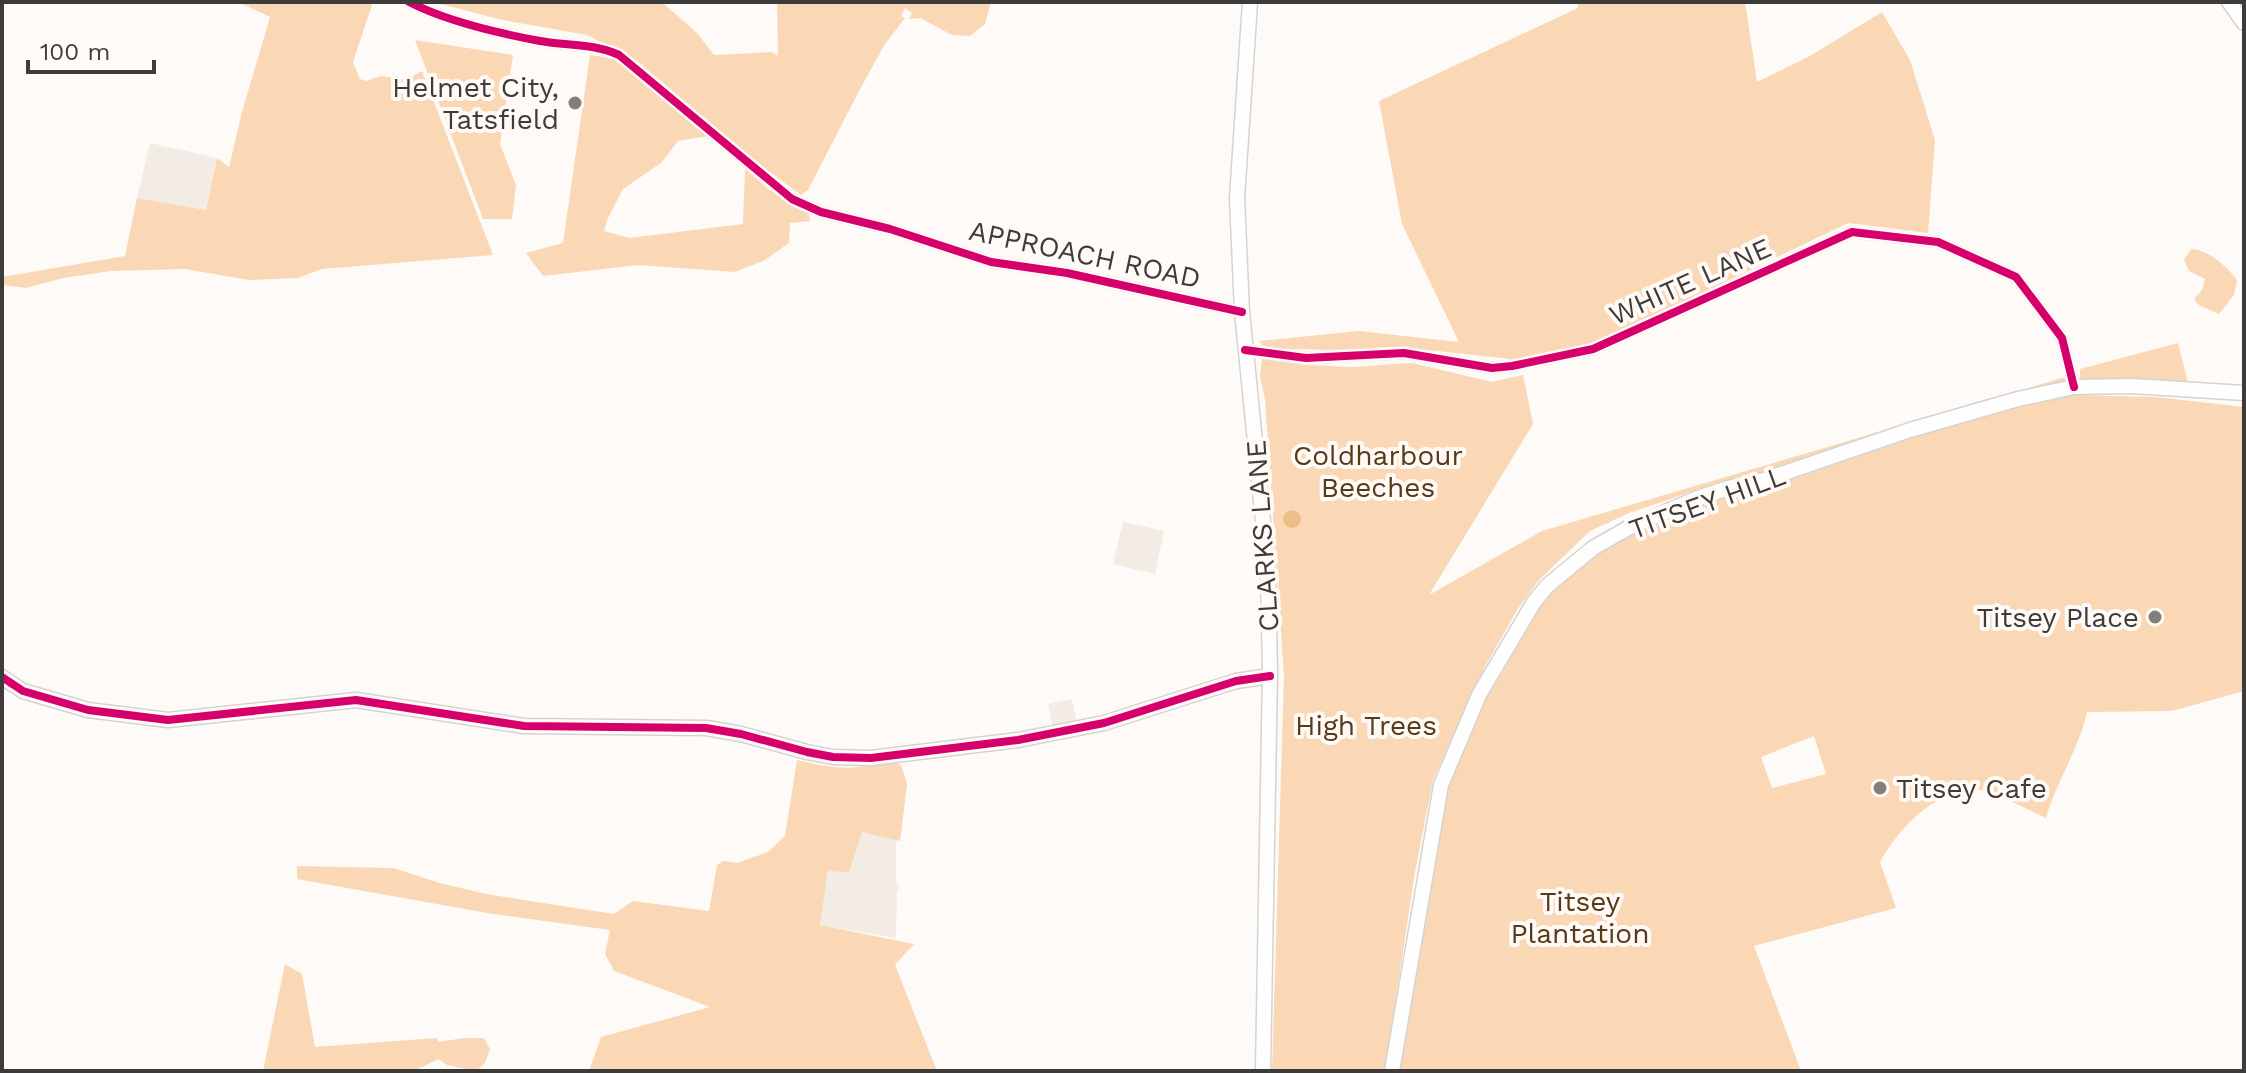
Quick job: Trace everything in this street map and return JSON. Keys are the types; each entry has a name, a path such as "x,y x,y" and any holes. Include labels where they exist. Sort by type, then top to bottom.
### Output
{"main road":[{"name":"CLARKS LANE","path":"1250,2 1237,198 1245,350 1268,571 1270,676 1263,1071"},
{"path":"2229,2 2244,23"},
{"name":"TITSEY HILL","path":"1392,1071 1441,785 1479,695 1534,602 1547,586 1593,548 1628,528 1698,498 2018,399 2074,387 2132,386 2244,393"},
{"path":"2,677 23,691 88,710 168,720 356,700 524,726 706,728 820,754 871,758 1018,740 1104,723 1236,681 1270,676"}],"street":[{"name":"APPROACH ROAD","path":"409,2 423,9 509,34 543,42 597,46 619,55 792,199 805,206 890,229 991,262 1067,273 1242,312"},
{"name":"WHITE LANE","path":"1245,350 1306,358 1404,353 1492,368 1512,366 1593,349 1852,232 1938,242 2016,277 2062,338 2074,387"}],"shaded area":[{"path":"150,143 217,158 206,210 137,198"},
{"path":"1292,510 1301,519 1292,528 1283,519"},
{"path":"1123,522 1164,531 1155,574 1113,564"},
{"path":"1072,699 1077,723 1053,728 1048,704"},
{"path":"862,831 896,840 896,881 900,888 897,890 896,938 820,925 828,870 849,872"}],"green space":[{"path":"238,2 373,2 353,62 360,79 366,81 381,76 406,80 422,71 493,255 322,269 298,278 249,280 185,269 111,271 63,278 26,288 2,285 2,277 125,256 137,198 206,210 217,158 229,167 270,17"},
{"path":"433,2 662,2 697,33 714,55 772,52 778,56 777,2 991,2 985,24 970,36 952,35 920,18 909,19 912,13 905,8 901,16 905,18 885,44 808,190 801,195 636,60 587,35 502,20"},
{"path":"1578,2 1745,2 1757,82 1810,56 1882,12 1910,60 1935,140 1928,233 1848,223 1590,347 1520,360 1400,347 1330,350 1265,348 1259,341 1359,331 1459,342 1402,224 1379,101 1578,8"},
{"path":"415,40 513,55 500,144 516,185 512,219 483,219"},
{"path":"590,55 615,59 709,136 678,141 661,163 623,189 604,231 629,238 743,224 745,169 768,189 809,212 810,221 790,223 789,243 765,260 735,272 638,265 543,276 526,253 563,243"},
{"path":"2191,249 2217,260 2237,280 2234,295 2219,314 2199,305 2194,299 2202,290 2205,279 2189,271 2184,260"},
{"path":"2178,343 2188,382 2080,381 2080,369"},
{"path":"1262,359 1352,367 1412,363 1492,382 1523,375 1533,424 1429,595 1542,531 2065,377 2066,383 1802,462 1700,489 1629,513 1590,531 1540,579 1517,610 1486,665 1433,780 1415,872 1385,1071 1272,1071 1284,675 1265,400 1260,376"},
{"name":"Titsey Plantation","path":"2069,395 2156,397 2244,407 2244,691 2172,711 2087,712 2046,818 1991,792 1959,786 1909,822 1880,862 1896,908 1754,946 1801,1071 1400,1071 1446,785 1484,697 1547,593 1595,552 1655,522 1727,496 1773,486 1946,426 2021,404","holes":["1814,736 1826,774 1772,788 1761,757"]},
{"path":"797,760 842,768 886,760 901,765 907,784 900,841 862,832 849,873 828,870 820,925 914,944 895,965 937,1071 589,1071 601,1037 710,1007 614,971 605,954 610,930 487,913 297,879 297,866 393,868 486,894 614,914 633,901 709,911 717,865 723,861 737,863 768,852 785,836"},
{"path":"285,964 302,974 315,1047 437,1038 438,1042 484,1038 490,1049 485,1063 476,1071 447,1065 438,1059 414,1071 263,1071"}],"cycle path":[{"path":"409,2 456,21 490,30 540,41 599,48 619,55 792,199 821,212 890,229 991,262 1067,273 1242,312"},
{"path":"1245,350 1306,358 1404,353 1492,368 1512,366 1593,349 1852,232 1938,242 2016,277 2062,338 2074,387"},
{"path":"2,677 23,691 88,710 168,720 356,700 524,726 706,728 833,757 871,758 1018,740 1104,723 1236,681 1270,676"}],"place":[{"name":"Helmet City, Tatsfield","path":"575,103"},
{"name":"Titsey Place","path":"2155,617"},
{"name":"Titsey Cafe","path":"1880,788"}],"park label":[{"name":"Coldharbour Beeches","path":"1378,471"},
{"name":"High Trees","path":"1366,725"}]}
